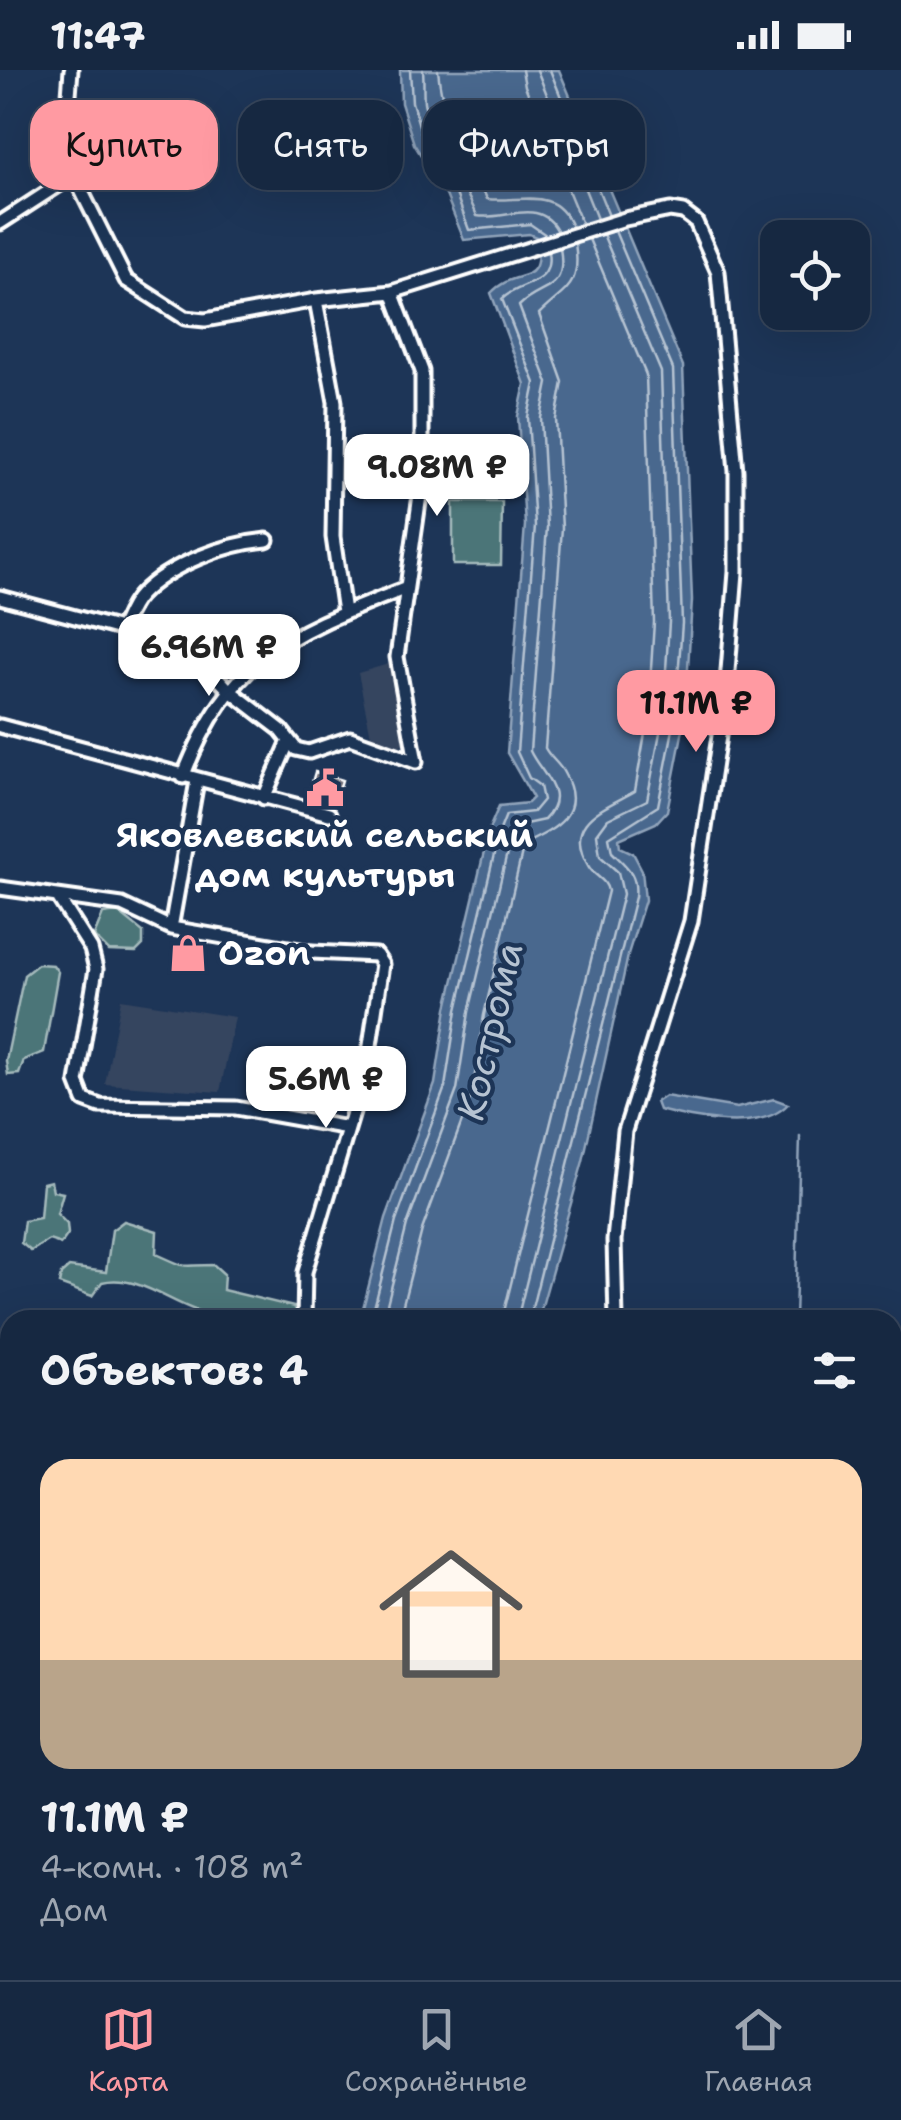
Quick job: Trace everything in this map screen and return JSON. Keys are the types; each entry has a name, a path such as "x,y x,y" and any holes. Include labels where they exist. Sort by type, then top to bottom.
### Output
{"street":[{"path":"69,100 71,70"},
{"path":"0,223 49,190"},
{"path":"80,190 126,280 169,312 204,320 316,300 392,292 625,220 682,212 696,222 718,272 733,403 736,572 713,796 691,922 626,1131 614,1240 616,1310"},
{"path":"0,597 169,642 197,656 228,690 252,705 296,750 309,752 350,738 416,762 397,658 422,481 422,371 392,292"},
{"path":"316,300 336,402 334,537 344,612"},
{"path":"121,630 136,598 163,578 221,550 267,540"},
{"path":"183,777 228,690 278,644 404,589"},
{"path":"0,726 329,814"},
{"path":"264,798 289,741"},
{"path":"172,928 197,780"},
{"path":"0,888 122,905 172,928 380,959 382,982 372,1044 305,1272 304,1310"},
{"path":"58,897 91,949 96,969 77,1082 84,1100 100,1106 236,1108 348,1128"}],"shaded area":[{"path":"395,662 406,743 391,749 372,741 358,673"},
{"path":"121,999 235,1017 220,1092 105,1084"}],"green space":[{"path":"453,502 502,502 501,565 453,565"},
{"path":"118,912 143,932 143,945 136,952 109,951 94,936 103,914"},
{"path":"38,964 53,965 58,972 44,1052 24,1060 19,1074 8,1075 6,1061 24,975"},
{"path":"51,1181 53,1191 63,1193 57,1214 67,1224 68,1234 61,1244 49,1240 31,1251 21,1243 24,1221 40,1218 43,1183"},
{"path":"124,1221 157,1231 156,1254 184,1266 214,1265 224,1274 223,1290 298,1310 195,1310 129,1282 102,1282 92,1296 59,1284 61,1274 69,1267 106,1272 112,1230"}],"water":[{"name":"Кострома","path":"400,70 559,70 572,100 423,100 423,158 414,144 401,100"},
{"name":"Кострома","path":"443,190 609,190 683,366 692,600 685,719 667,811 656,823 619,839 620,847 633,853 642,870 645,900 629,951 583,1161 541,1310 363,1310 386,1218 435,1084 447,1008 490,827 499,806 528,803 533,798 507,753 525,525 518,416 525,384 491,293 533,271 538,254 536,237 529,234 464,240"},
{"path":"665,1096 737,1108 774,1099 788,1104 761,1118 726,1121 659,1110 656,1102"}],"building":[{"name":"Яковлевский сельский дом культуры","path":"315,772 342,780 335,804 308,796"}],"waterway":[{"path":"795,1310 800,1136"}],"place":[{"name":"Яковлевский сельский дом культуры","path":"325,788"},
{"name":"Ozon","path":"188,953"}]}
